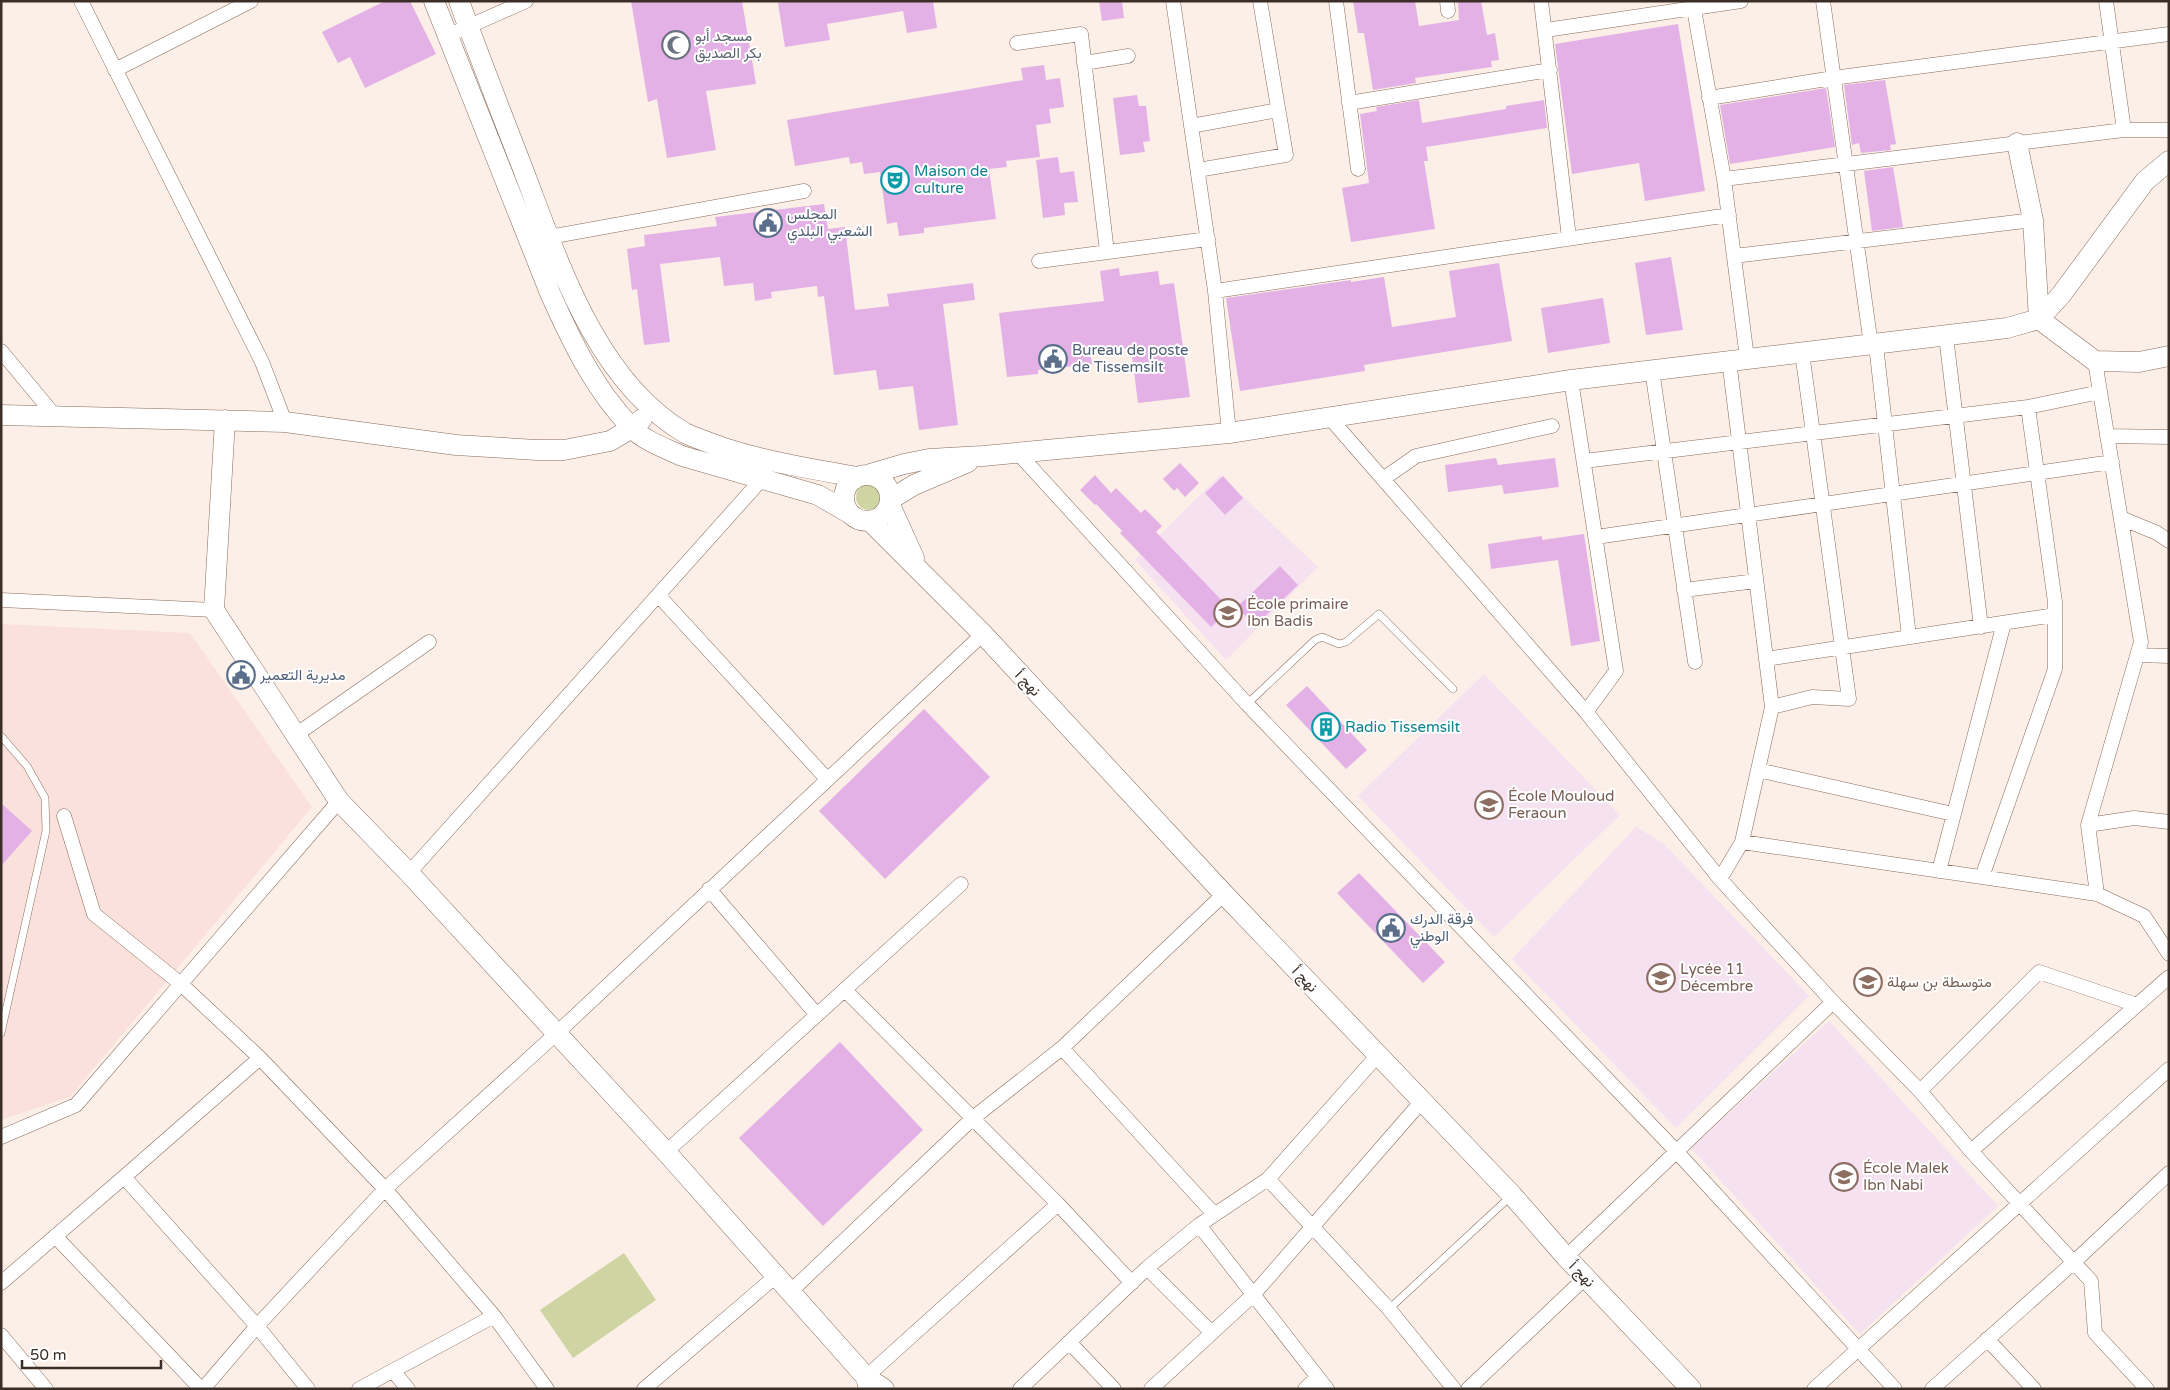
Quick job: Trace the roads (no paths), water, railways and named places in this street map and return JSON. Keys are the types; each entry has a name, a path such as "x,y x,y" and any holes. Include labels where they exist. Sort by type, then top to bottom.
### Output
{"main road":[{"path":"434,1 550,293 571,339 596,383 632,428 661,446 682,456 818,495 850,513"},
{"path":"459,1 549,237 572,292 599,343 623,378 652,408 670,423 705,442 768,461 864,475 884,481 890,492 890,502"},
{"path":"2017,143 2033,220 2039,319 2095,362 2139,362 2169,356"},
{"path":"983,456 950,468 914,485 890,502 882,516 870,521 855,518 845,507 844,493 851,481 864,475 929,459 1018,453 1229,432 1571,380 2007,328 2039,319 2061,295 2145,181 2169,162"},
{"path":"1,415 285,422 456,445 529,450 564,450 610,441 632,428 652,408"},
{"path":"225,420 214,610 297,734 339,801 409,873 666,1152 868,1383 884,1389"},
{"path":"906,540 903,526 904,512 914,485"},
{"name":"نهج أ","path":"890,502 919,570"},
{"name":"نهج أ","path":"870,521 983,634 1224,894 1512,1196 1566,1257 1691,1389"}],"street":[{"path":"81,1 262,362 285,422"},
{"path":"115,70 252,1"},
{"path":"447,36 469,28 526,1"},
{"path":"1173,1 1215,291 1229,432"},
{"path":"1198,170 1286,155 1260,1"},
{"path":"1336,1 1358,169"},
{"path":"1542,1 1568,238"},
{"path":"1546,30 1695,5 1741,1"},
{"path":"1823,1 1856,243 1886,425 1909,638"},
{"path":"2106,1 2124,130"},
{"path":"1695,5 1724,179 1734,256 1739,442 1772,707 1742,842 1720,879"},
{"path":"1017,43 1081,34 1107,252"},
{"path":"1709,98 1833,78 2111,40 2169,34"},
{"path":"1084,63 1128,56"},
{"path":"1349,103 1550,70"},
{"path":"1191,126 1278,110"},
{"path":"1724,179 2124,130 2169,130"},
{"path":"549,237 804,191"},
{"path":"1215,291 1729,215"},
{"path":"1734,256 1856,243 2033,220"},
{"path":"1039,261 1208,239"},
{"path":"1946,336 1981,627"},
{"path":"1,351 55,416"},
{"path":"1772,707 1812,697 1849,699 1802,352"},
{"path":"2095,362 2142,642 2088,825 2097,894"},
{"path":"1652,370 1694,662"},
{"path":"1571,380 1616,671 1586,712"},
{"path":"1584,461 2028,408 2100,392"},
{"path":"1982,877 2054,669 2056,602 2028,408"},
{"path":"1329,417 1586,712 1720,879 1833,1002 1920,1091 1971,1151 2091,1281 2095,1333 2147,1389"},
{"path":"1383,479 1416,456 1552,426"},
{"path":"2108,436 2169,437"},
{"path":"1018,453 1247,704 1676,1151 1895,1389"},
{"path":"1596,538 2112,462"},
{"path":"409,873 762,480"},
{"path":"2121,518 2157,533 2169,541"},
{"path":"1684,590 1756,580"},
{"path":"658,595 827,779"},
{"path":"1,600 214,610"},
{"path":"1766,659 2055,615"},
{"path":"1938,871 2004,623"},
{"path":"55,1236 202,1389 257,1326 385,1189 557,1033 983,634"},
{"path":"297,734 429,642"},
{"path":"2138,655 2169,656"},
{"path":"1758,770 1954,814"},
{"path":"1,1138 76,1105 339,801"},
{"path":"64,816 94,914 181,984 260,1058 385,1189 494,1316 547,1389"},
{"path":"2088,825 2134,818 2169,822"},
{"path":"1742,842 2097,894 2144,916 2169,954"},
{"path":"666,1152 961,884"},
{"path":"709,890 818,1015"},
{"path":"790,1292 973,1118 1062,1048 1224,894"},
{"path":"1920,1091 2039,972 2137,1005"},
{"path":"1971,1151 2169,977"},
{"path":"845,990 1058,1204 1132,1283"},
{"path":"1566,1257 1833,1002"},
{"path":"1062,1048 1214,1214"},
{"path":"1020,1389 1147,1268 1199,1224 1268,1179 1377,1056"},
{"path":"1,1283 260,1058"},
{"path":"1814,1389 2169,1069"},
{"path":"1151,1389 1253,1296 1422,1101"},
{"path":"1932,1389 2074,1262 2169,1173"},
{"path":"124,1177 257,1326 308,1389"},
{"path":"1268,1179 1389,1309 1454,1389"},
{"path":"868,1383 1058,1204"},
{"path":"1199,1224 1327,1389"},
{"path":"1147,1268 1212,1333"},
{"path":"644,1389 776,1276"},
{"path":"1468,1389 1586,1277"},
{"path":"360,1389 494,1316"},
{"path":"1,1335 46,1389"},
{"path":"1987,1339 2034,1389"},
{"path":"1069,1342 1114,1389"},
{"path":"394,1372 408,1389"},
{"path":"1305,1389 1317,1378"}],"lane":[{"path":"1247,704 1315,640 1322,637 1338,644 1346,642 1379,614 1453,689"},
{"path":"1,736 27,766 44,798 46,831 1,1033"},
{"path":"1389,1309 1512,1196"}],"place":[{"name":"مسجد أبو بكر الصديق","path":"676,45"},
{"name":"Maison de culture","path":"895,180"},
{"name":"المجلس الشعبي البلدي","path":"768,223"},
{"name":"Bureau de poste de Tissemsilt","path":"1053,359"},
{"name":"École primaire Ibn Badis","path":"1228,613"},
{"name":"مديرية التعمير","path":"241,675"},
{"name":"Radio Tissemsilt","path":"1326,727"},
{"name":"École Mouloud Feraoun","path":"1489,805"},
{"name":"فرقة الدرك الوطني","path":"1391,928"},
{"name":"Lycée 11 Décembre","path":"1661,978"},
{"name":"متوسطة بن سهلة","path":"1868,982"},
{"name":"École Malek Ibn Nabi","path":"1844,1177"}]}
